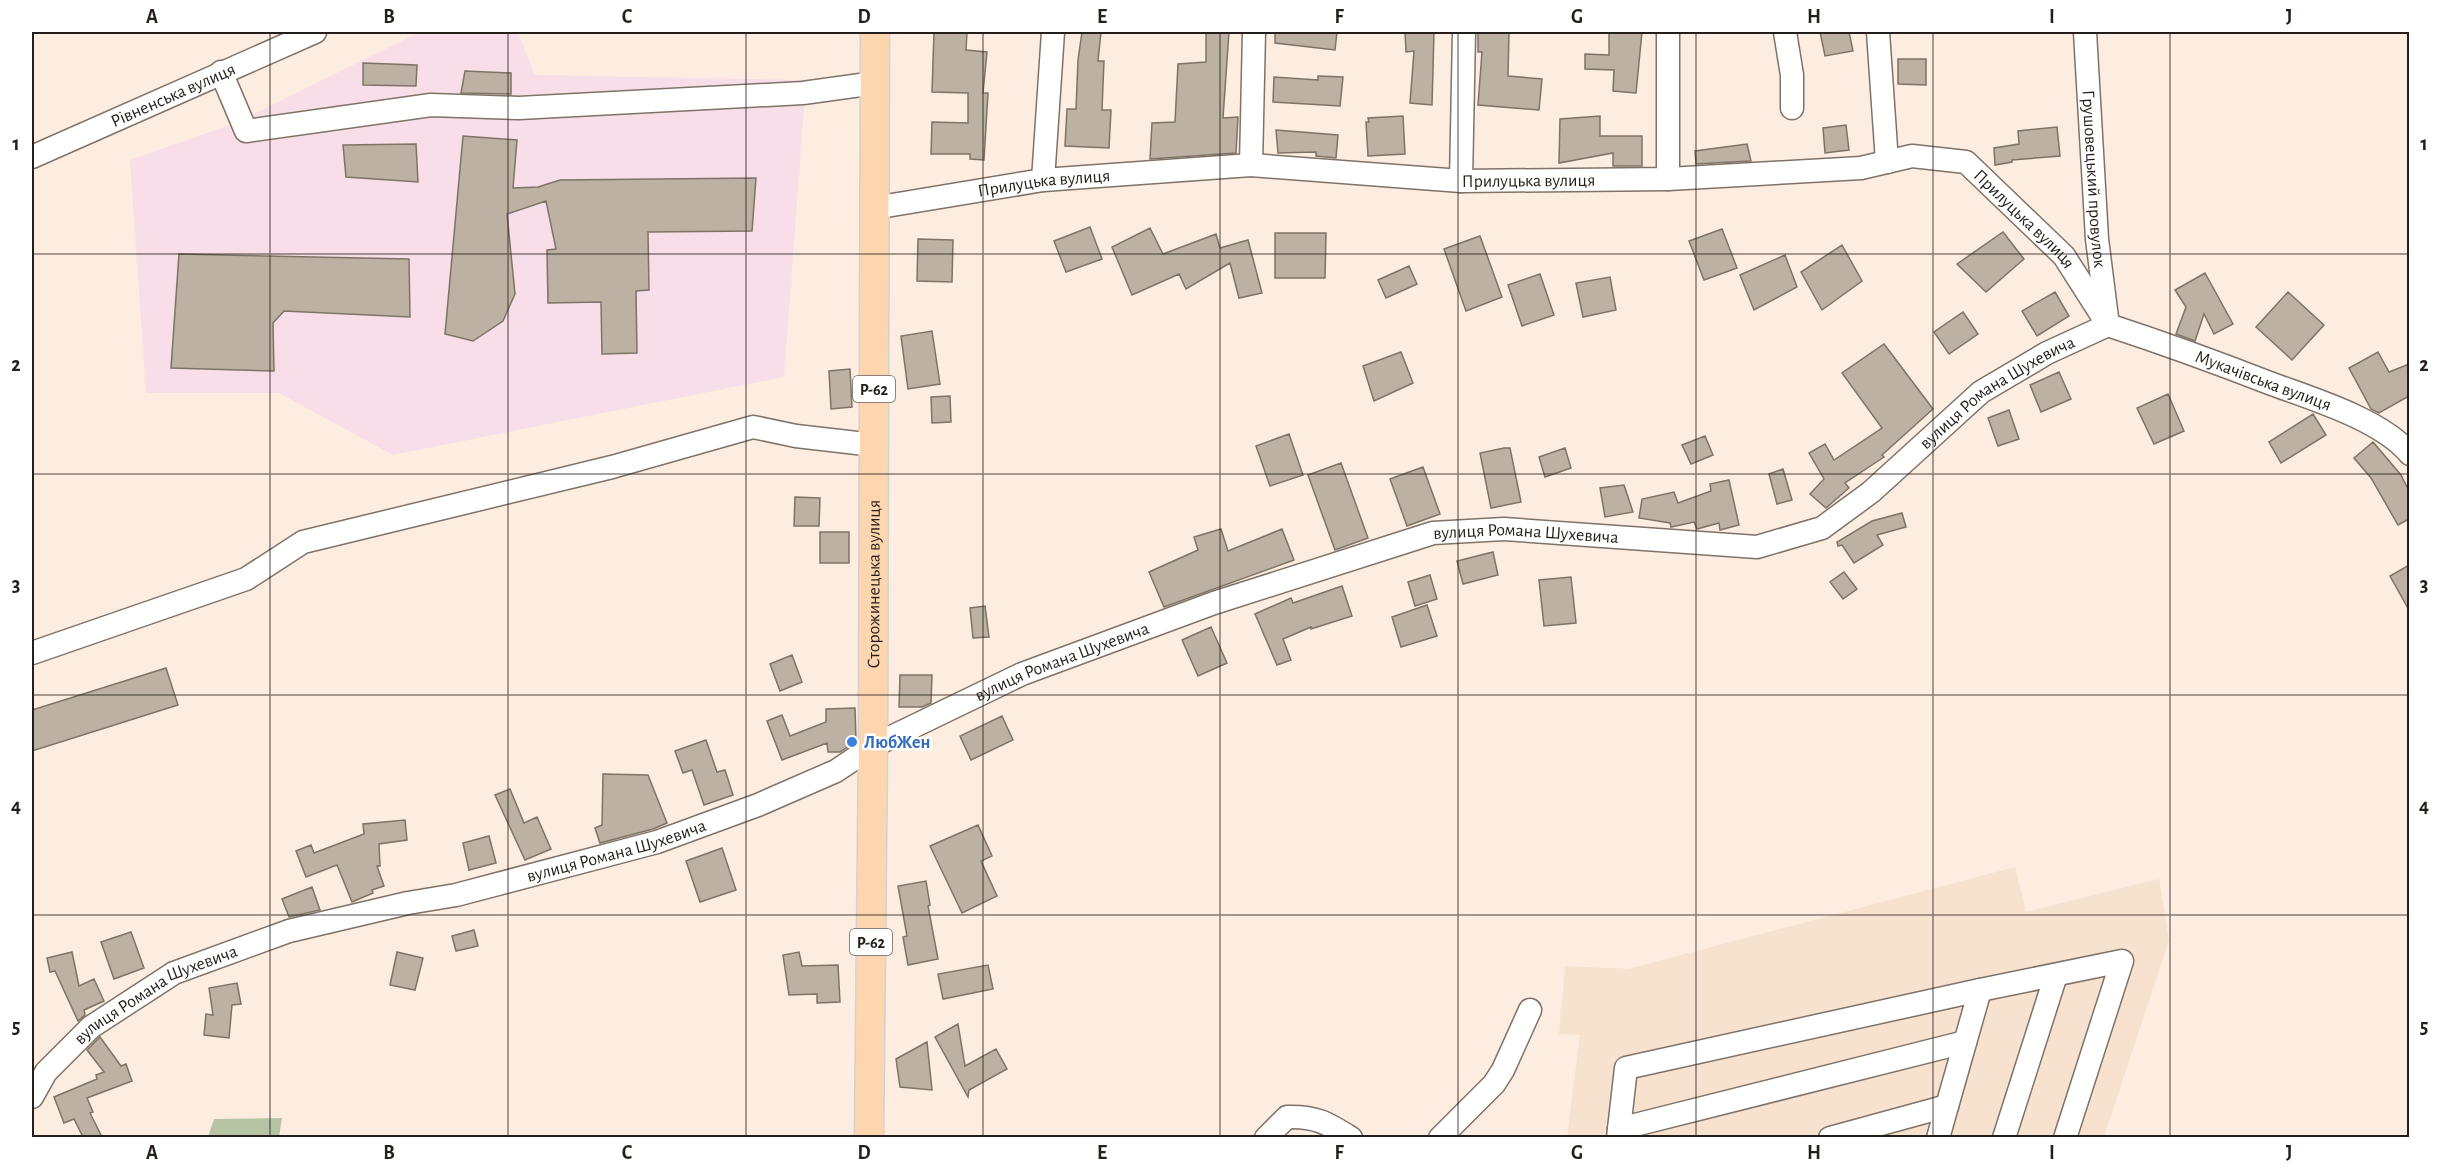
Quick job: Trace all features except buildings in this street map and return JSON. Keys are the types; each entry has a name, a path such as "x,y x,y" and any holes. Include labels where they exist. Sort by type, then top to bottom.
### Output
{"main road":[{"name":"Сторожинецька вулиця","path":"869,1137 873,746 875,32"}],"street":[{"name":"Рівненська вулиця","path":"32,157 315,32"},
{"path":"1043,180 1053,32"},
{"path":"1251,165 1254,32"},
{"path":"1461,181 1464,32"},
{"path":"1668,32 1668,179"},
{"path":"1785,32 1792,75 1792,108"},
{"path":"1878,32 1887,162"},
{"name":"Грушовецький провулок","path":"2085,32 2097,239 2108,325"},
{"path":"221,72 246,131 431,105 519,108 803,93 875,83"},
{"name":"Прилуцька вулиця","path":"874,208 1043,180 1251,165 1461,181 1668,179 1862,168 1912,156 1966,162 2064,256 2108,325"},
{"name":"Мукачівська вулиця","path":"2108,325 2181,349 2349,413 2402,445 2409,454"},
{"name":"вулиця Романа Шухевича","path":"32,1098 46,1072 91,1027 174,973 289,931 408,903 456,896 657,842 758,806 836,771 873,746 1022,674 1214,603 1433,533 1504,529 1756,547 1822,528 1871,492 1981,392 2047,352 2108,325"},
{"path":"32,653 246,579 303,542 612,468 753,427 796,436 874,445"},
{"path":"1965,1042 1619,1133 1626,1068 1980,990 2122,962 2065,1137"},
{"path":"2004,1137 2056,975"},
{"path":"1938,1137 1980,990"},
{"path":"1440,1137 1494,1084 1503,1070 1530,1010"},
{"path":"1830,1137 1947,1106"},
{"path":"1266,1137 1287,1117 1320,1120 1352,1137"}],"shaded area":[{"path":"420,32 518,32 534,75 806,80 784,377 393,455 279,393 146,393 130,160 233,124"},
{"path":"2015,867 2026,912 2159,879 2169,940 2104,1137 1567,1137 1580,1035 1559,1034 1565,966 1628,969"}],"green space":[{"path":"282,1118 279,1137 208,1137 214,1119"}],"place":[{"name":"ЛюбЖен","path":"852,742"}]}
